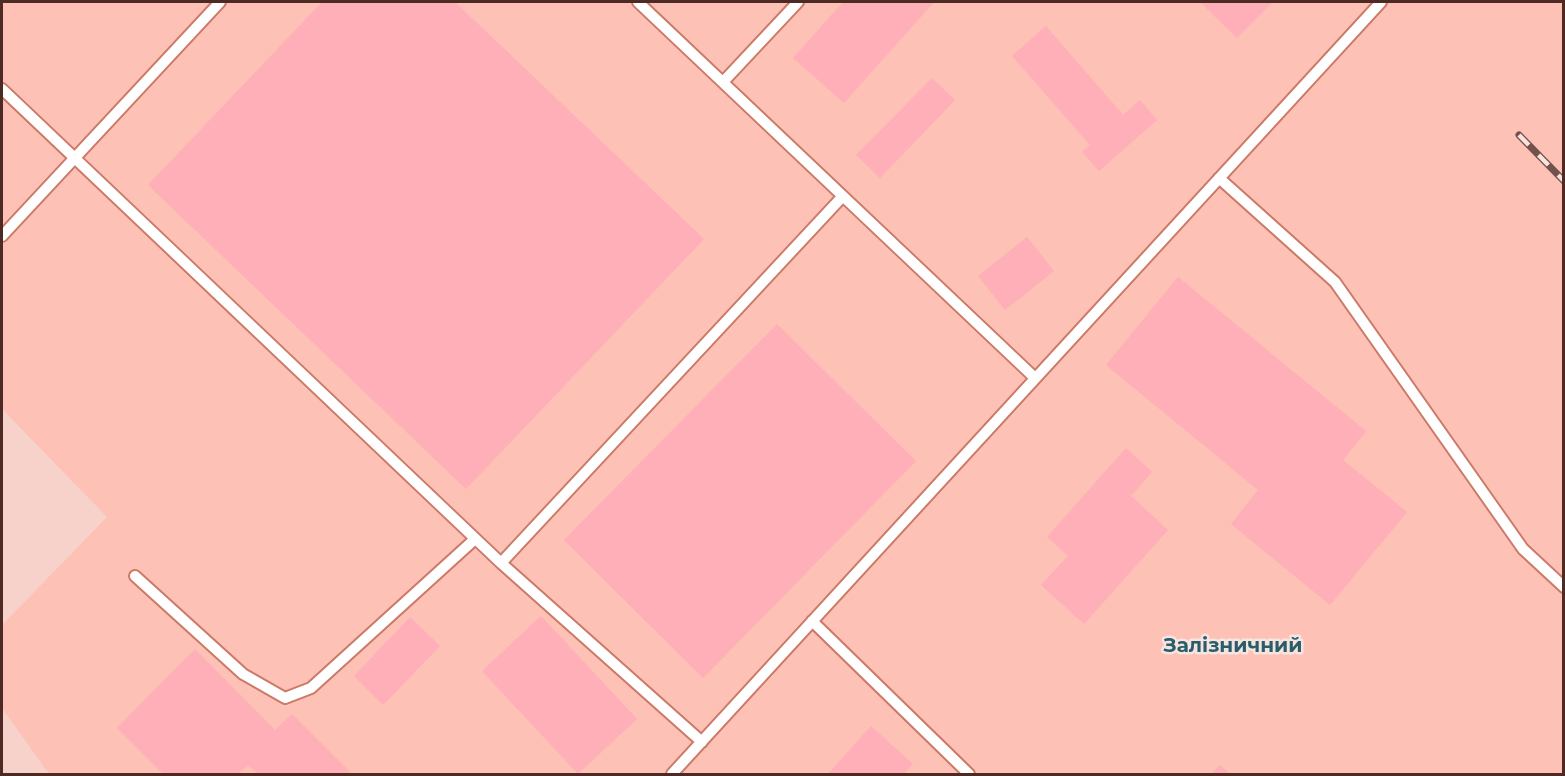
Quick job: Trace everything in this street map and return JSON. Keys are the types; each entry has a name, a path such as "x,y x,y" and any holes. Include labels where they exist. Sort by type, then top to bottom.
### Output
{"lane":[{"path":"638,2 1035,378"},
{"path":"723,82 798,2"},
{"path":"672,774 1381,2"},
{"path":"2,236 217,3"},
{"path":"2,89 501,563 702,742"},
{"path":"1219,178 1335,282 1523,549 1563,587"},
{"path":"501,563 843,196"},
{"path":"135,576 243,674 285,698 311,688 475,538"},
{"path":"812,621 969,774"}],"shaded area":[{"path":"2,2 1563,2 1563,774 49,774 2,708 2,625 107,517 2,409"}],"building":[{"path":"322,2 455,2 704,239 466,489 148,185"},
{"path":"843,2 934,2 844,103 793,58"},
{"path":"1200,2 1273,2 1237,38"},
{"path":"1046,26 1123,115 1140,100 1157,120 1099,171 1082,152 1090,145 1012,56"},
{"path":"932,78 955,100 880,178 856,155"},
{"path":"1027,237 1054,271 1005,310 978,276"},
{"path":"1178,277 1366,431 1343,460 1407,512 1330,605 1231,524 1258,490 1106,365"},
{"path":"777,324 916,461 703,678 564,540"},
{"path":"1126,448 1152,472 1131,496 1168,530 1084,624 1041,585 1068,556 1047,537"},
{"path":"541,616 637,719 578,774 482,671"},
{"path":"410,617 440,646 383,705 354,676"},
{"path":"195,649 275,730 292,714 352,774 258,774 248,765 238,774 163,774 117,728"},
{"path":"871,726 913,764 904,774 828,774"},
{"path":"1220,765 1230,774 1211,774"}],"railway":[{"path":"1519,135 1564,181"}],"district":[{"name":"Залізничний","path":"1233,646"}]}
